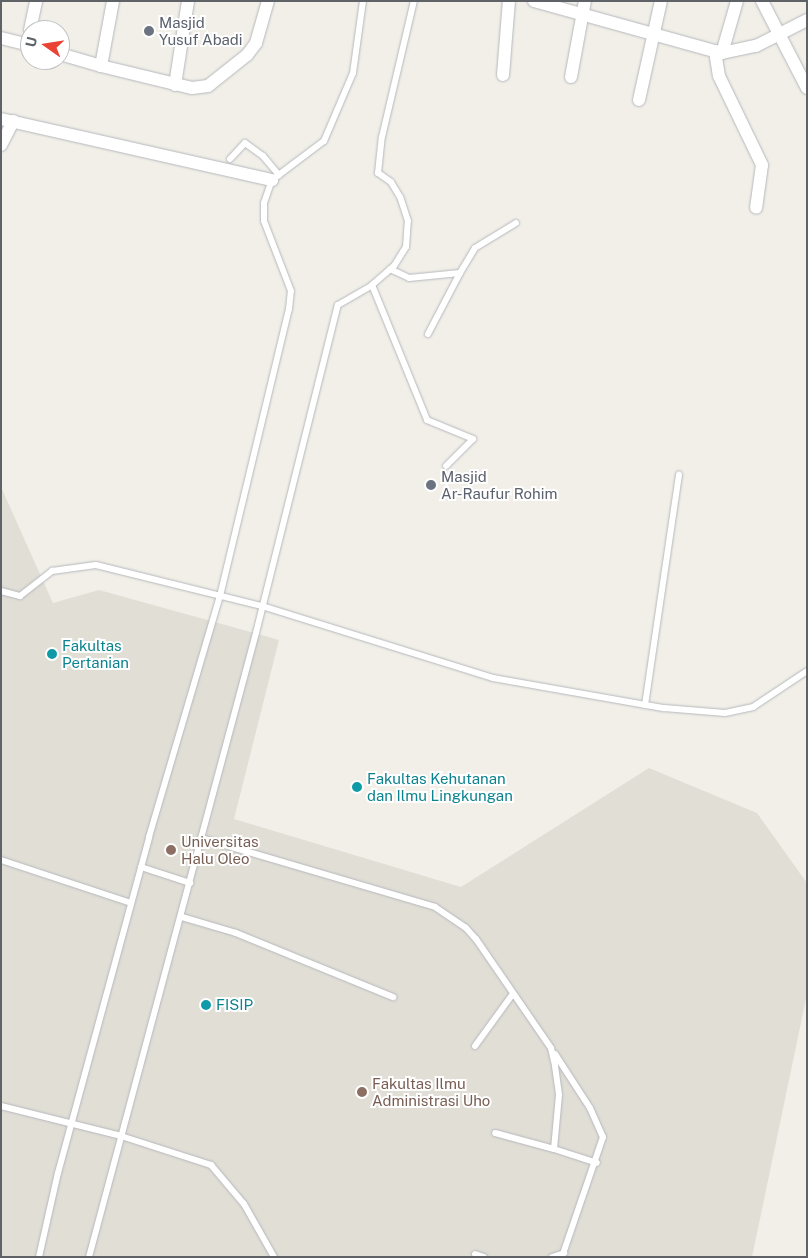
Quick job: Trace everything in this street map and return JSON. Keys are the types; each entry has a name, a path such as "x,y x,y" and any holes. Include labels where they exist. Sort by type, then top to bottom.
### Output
{"street":[{"path":"32,20 36,1"},
{"path":"101,66 114,1"},
{"path":"175,85 188,1"},
{"path":"70,57 175,85 192,88 208,86 247,55 260,35 268,1"},
{"path":"502,75 510,1"},
{"path":"534,1 719,52 745,49 779,35 807,20"},
{"path":"571,77 585,1"},
{"path":"639,100 661,1"},
{"path":"736,1 719,52 719,76 762,165 756,208"},
{"path":"762,1 807,88"},
{"path":"1,38 20,43"},
{"path":"1,145 7,120 276,178"}],"lane":[{"path":"39,1257 72,1123 141,867 220,596 289,310 291,291 264,221 264,203 276,178 324,141 352,73 363,1"},
{"path":"89,1257 162,978 182,917 338,305 372,285 390,270 406,247 408,221 400,197 391,182 378,173 382,137 414,1"},
{"path":"230,158 245,143 263,156 276,178"},
{"path":"428,334 475,248 516,223"},
{"path":"390,270 409,278 460,274"},
{"path":"372,285 427,420 473,438 446,466"},
{"path":"645,705 679,474"},
{"path":"1,591 20,596 52,570 96,565 262,606 493,678 645,705 725,713 753,707 807,671"},
{"path":"201,838 435,907 454,918 476,939 512,995 551,1048 603,1131 603,1144 563,1255 552,1257"},
{"path":"1,860 131,904"},
{"path":"141,867 190,882"},
{"path":"182,917 236,933 393,997"},
{"path":"475,1046 512,995"},
{"path":"551,1048 560,1095 554,1148"},
{"path":"1,1106 121,1136 211,1165 244,1204 274,1257"},
{"path":"495,1133 554,1148 596,1162"},
{"path":"475,1254 484,1257"}],"shaded area":[{"name":"Universitas Halu Oleo","path":"1,487 53,603 99,590 279,640 234,819 461,887 649,768 757,813 807,883 807,994 752,1257 1,1257"}],"place":[{"name":"Masjid Yusuf Abadi","path":"149,31"},
{"name":"Masjid Ar-Raufur Rohim","path":"431,485"},
{"name":"Fakultas Pertanian","path":"52,654"},
{"name":"Fakultas Kehutanan dan Ilmu Lingkungan","path":"357,787"},
{"name":"Universitas Halu Oleo","path":"171,850"},
{"name":"FISIP","path":"206,1005"},
{"name":"Fakultas Ilmu Administrasi Uho","path":"362,1092"}]}
